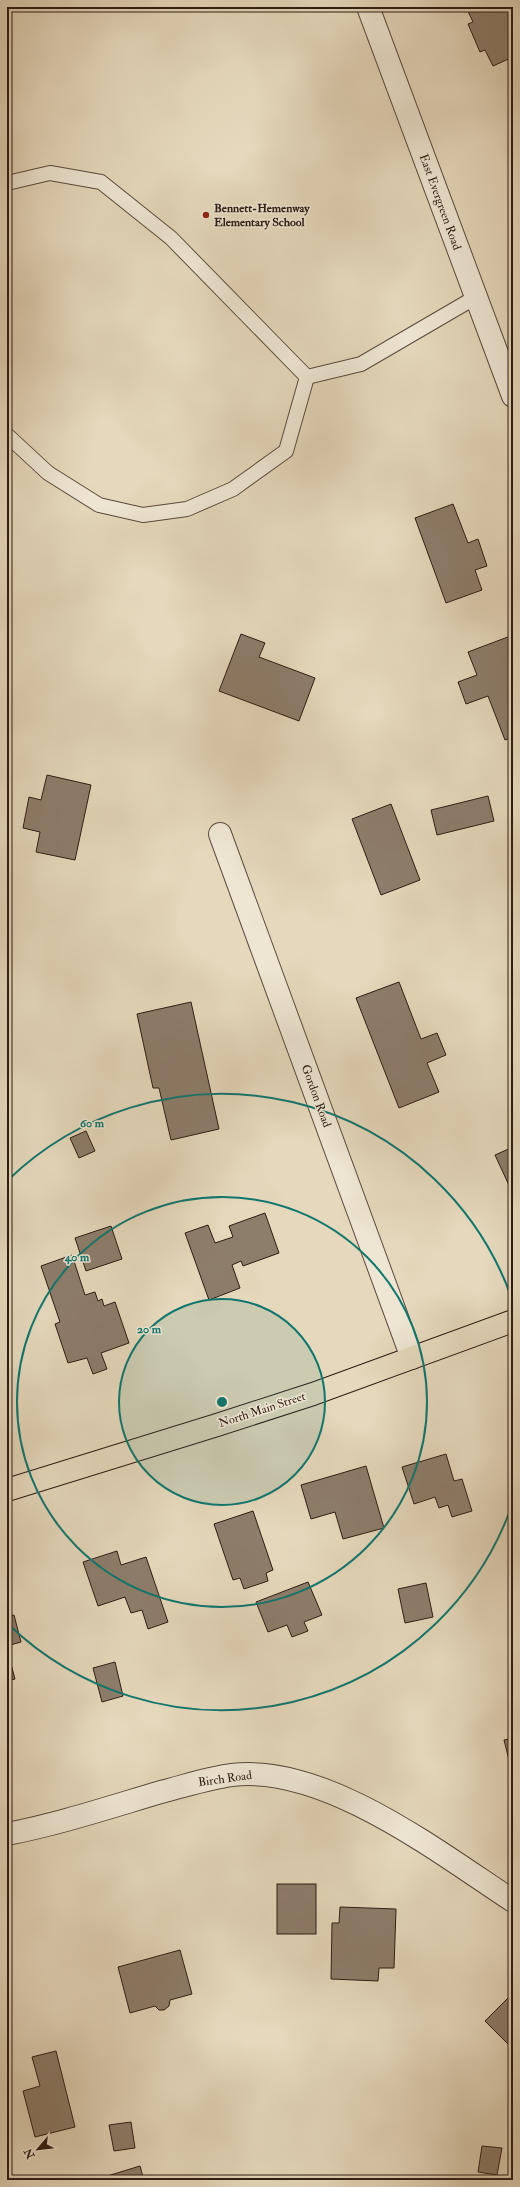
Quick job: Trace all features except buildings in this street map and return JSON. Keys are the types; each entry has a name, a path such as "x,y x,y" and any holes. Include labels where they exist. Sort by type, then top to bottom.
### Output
{"main road":[{"name":"North Main Street","path":"7,1490 217,1425 412,1358 513,1321"}],"street":[{"name":"East Evergreen Road","path":"368,7 513,395"},
{"name":"Gordon Road","path":"220,834 412,1358"},
{"name":"Birch Road","path":"7,1834 199,1782 232,1775 263,1774 298,1780 334,1794 374,1814 422,1842 513,1901"}],"lane":[{"path":"7,183 50,173 101,182 171,238 307,377"},
{"path":"307,377 361,364 476,297"},
{"path":"7,435 48,473 99,504 143,515 187,509 233,489 286,451 307,377"}],"place":[{"name":"Bennett-Hemenway Elementary School","path":"206,215"}]}
